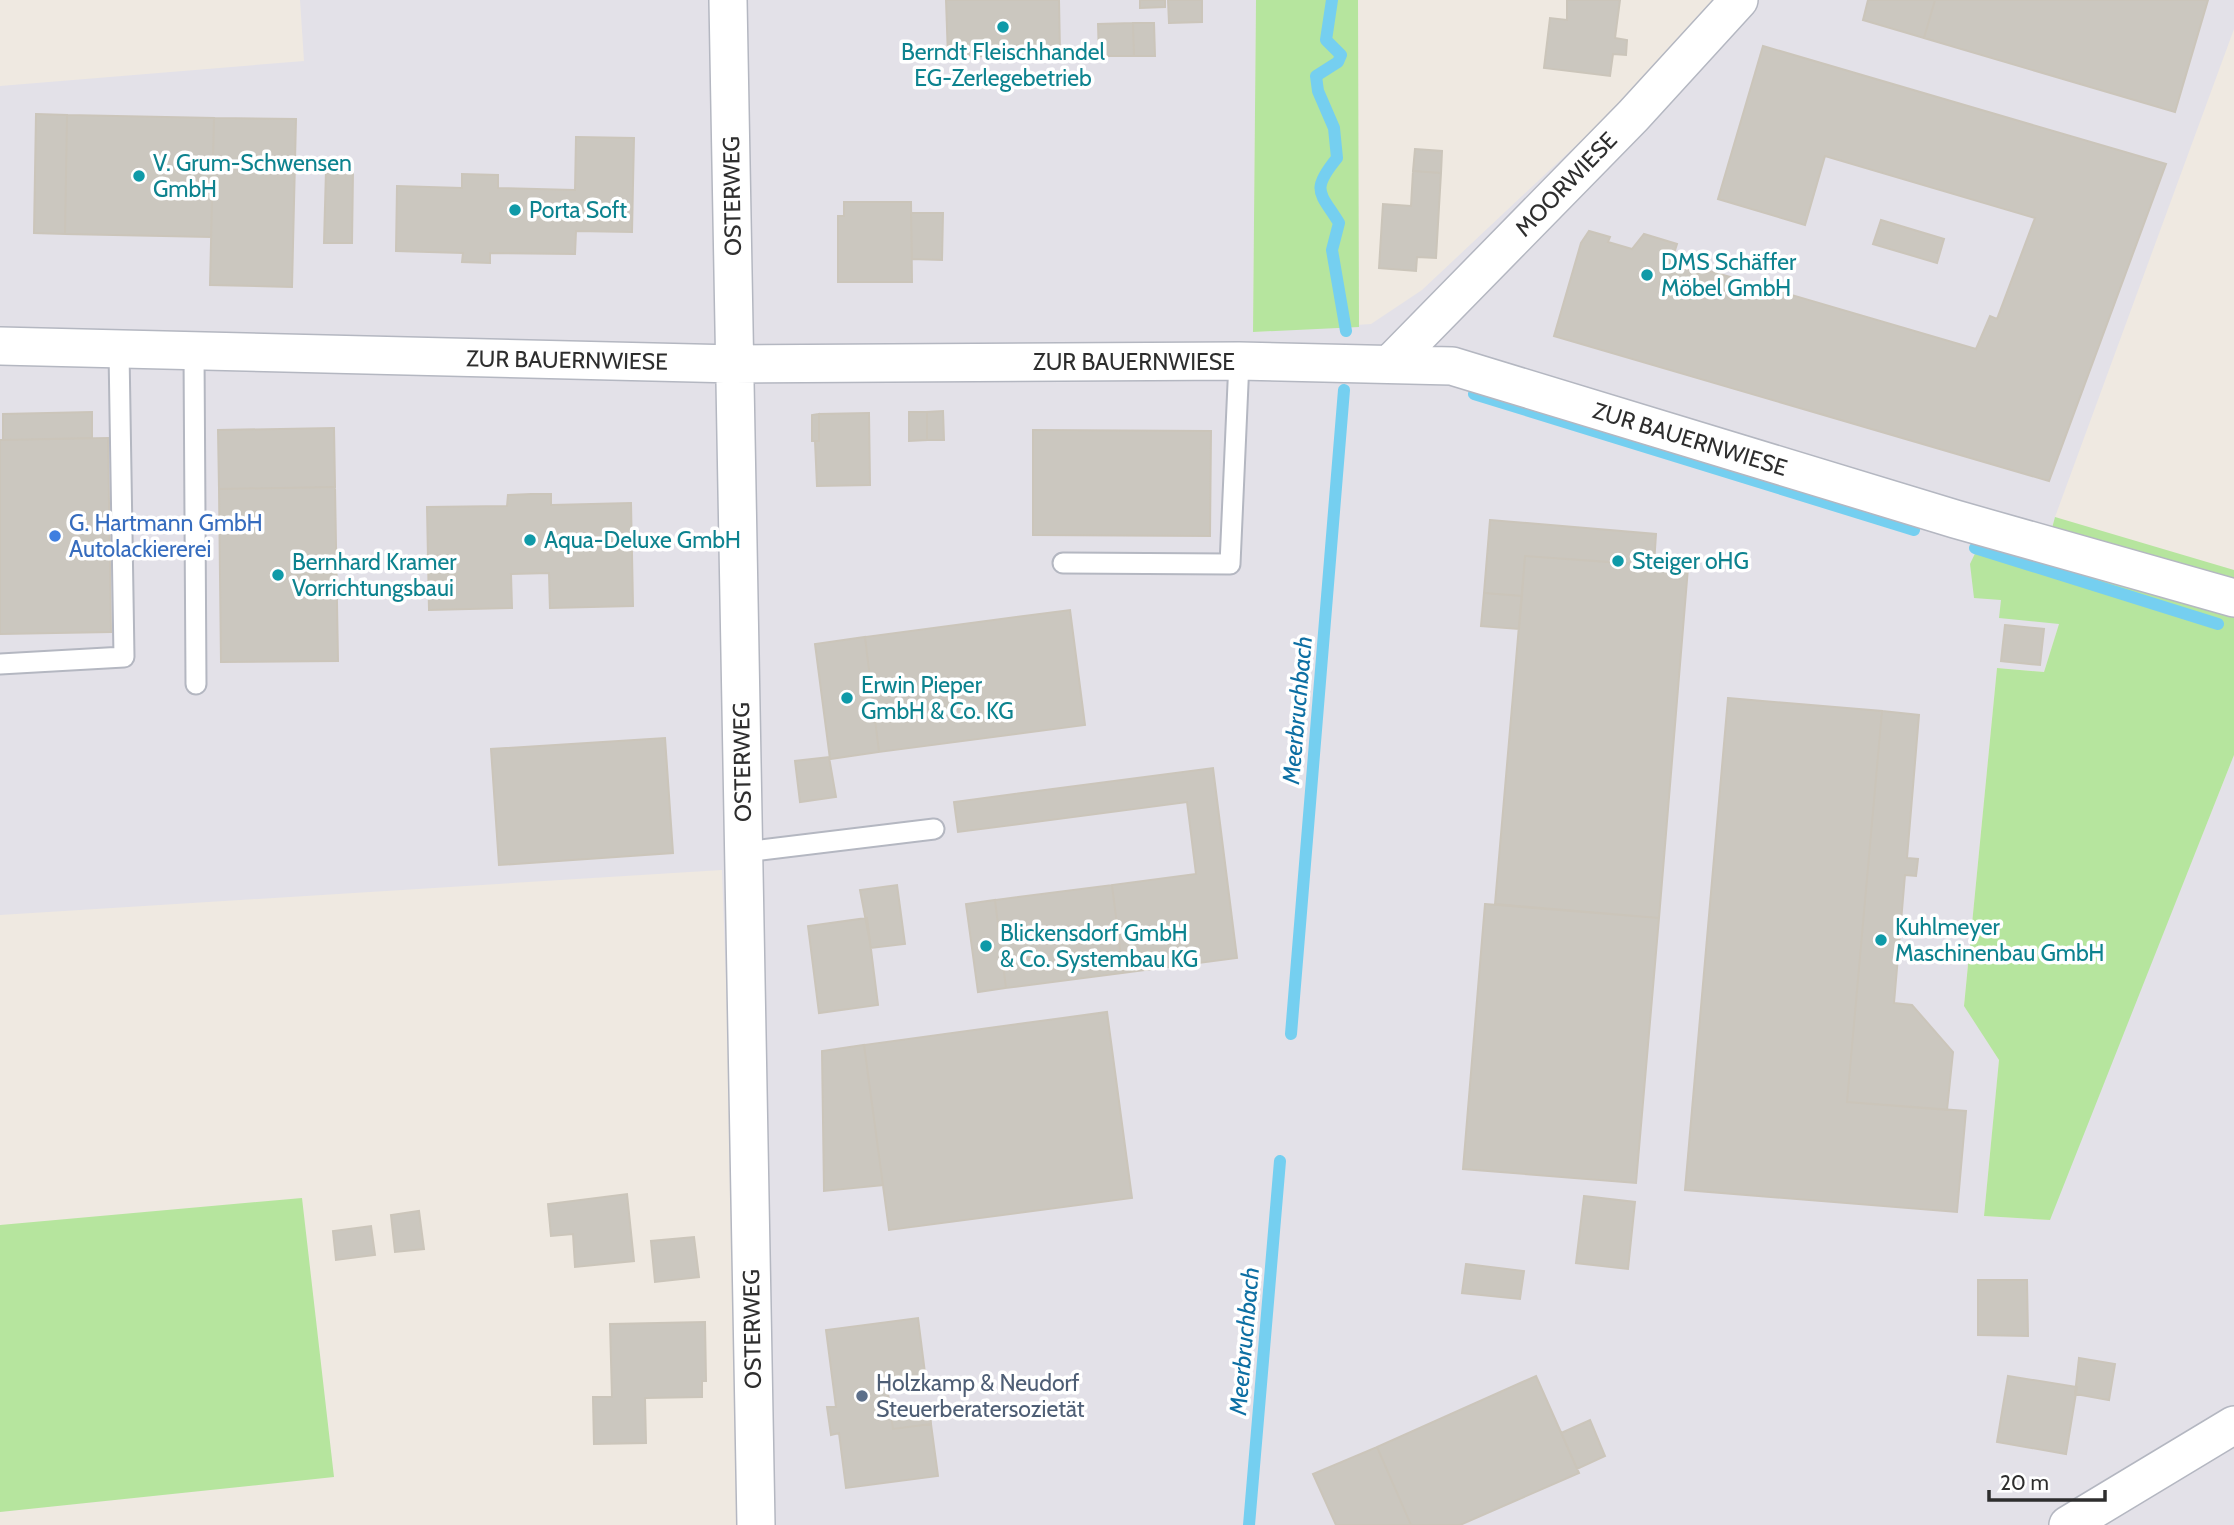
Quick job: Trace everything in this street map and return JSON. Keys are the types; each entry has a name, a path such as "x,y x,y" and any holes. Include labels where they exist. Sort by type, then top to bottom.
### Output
{"street":[{"name":"OSTERWEG","path":"728,0 756,1525"},
{"name":"MOORWIESE","path":"1390,365 1633,116 1739,0"},
{"name":"ZUR BAUERNWIESE","path":"0,346 735,364 1239,361 1452,366 1955,519 2234,598"},
{"path":"2068,1525 2234,1425"}],"lane":[{"path":"0,664 124,657 119,351"},
{"path":"194,352 197,684"},
{"path":"1063,563 1230,564 1239,361"},
{"path":"744,852 934,829"}],"shaded area":[{"path":"300,0 1256,0 1253,332 1371,324 1422,290 1621,103 1716,0 2234,0 2234,29 2055,517 2045,554 2001,600 2059,624 2044,672 1997,668 1964,1005 1999,1060 1984,1216 2049,1220 2234,755 2234,1525 737,1525 732,1151 722,870 0,915 0,86 304,61"}],"green space":[{"path":"1256,0 1358,0 1359,327 1253,332"},
{"path":"2055,517 2234,570 2234,755 2050,1220 1984,1216 1999,1060 1964,1006 1997,668 2044,672 2059,624 1999,618 2001,600 1974,598 1970,564 1980,543 2045,554"},
{"path":"302,1198 334,1477 0,1512 0,1225"}],"building":[{"name":"Berndt Fleischhandel EG-Zerlegebetrieb","path":"946,0 1059,0 1060,54 948,57"},
{"path":"1140,0 1165,0 1165,7 1140,8"},
{"path":"1168,0 1202,0 1202,22 1169,23"},
{"path":"1567,0 1620,0 1615,38 1627,40 1626,55 1613,54 1610,76 1544,68 1550,18 1567,20"},
{"path":"1868,0 1935,0 1924,38 1863,20"},
{"path":"1935,0 2208,0 2175,112 1924,38"},
{"path":"1133,23 1154,23 1155,56 1134,56"},
{"path":"1133,23 1134,56 1099,56 1098,24"},
{"name":"DMS Schäffer Möbel GmbH","path":"1763,46 2166,164 2049,481 1554,336 1581,243 1589,231 1610,237 1608,242 1632,249 1644,234 1677,244 1672,260 1976,349 1990,316 1997,319 2035,218 1825,156 1805,225 1718,199"},
{"path":"36,114 67,115 65,234 34,233"},
{"name":"V. Grum-Schwensen GmbH","path":"67,115 214,118 211,237 65,234"},
{"path":"214,118 296,119 292,287 210,285"},
{"name":"Porta Soft","path":"576,137 634,138 632,232 576,231 575,254 490,253 490,263 462,262 463,253 396,251 397,186 462,188 462,174 498,175 498,188 575,190"},
{"path":"1415,149 1442,151 1441,173 1413,171"},
{"path":"326,170 353,171 352,243 324,243"},
{"path":"1413,171 1441,173 1436,258 1417,257 1416,271 1379,268 1383,204 1411,206"},
{"path":"844,202 911,202 912,282 838,282 838,216 844,216"},
{"path":"911,213 943,213 942,260 912,259"},
{"path":"1881,220 1944,239 1937,263 1873,244"},
{"path":"943,411 944,440 927,440 927,412"},
{"path":"92,412 92,438 3,440 3,414"},
{"path":"909,412 927,412 927,440 909,441"},
{"path":"869,413 870,485 817,486 815,441 819,441 819,414"},
{"path":"819,414 819,441 812,441 812,415"},
{"path":"334,428 335,487 219,489 218,430"},
{"path":"1033,430 1211,431 1210,536 1033,535"},
{"name":"G. Hartmann GmbH Autolackiererei","path":"108,438 111,632 0,634 0,440"},
{"name":"Bernhard Kramer Vorrichtungsbaui","path":"335,487 338,661 221,662 219,489"},
{"name":"Aqua-Deluxe GmbH","path":"551,494 551,505 631,503 633,606 550,608 549,573 511,574 512,608 429,610 427,507 507,506 508,495"},
{"name":"Steiger oHG","path":"1490,520 1656,534 1654,565 1525,556 1522,596 1484,593"},
{"path":"1525,556 1688,568 1659,918 1495,904"},
{"path":"1484,593 1522,596 1519,629 1481,626"},
{"path":"1070,610 1085,725 879,752 865,637"},
{"path":"2005,625 2044,629 2040,665 2001,661"},
{"name":"Erwin Pieper GmbH & Co. KG","path":"865,637 879,752 830,759 815,644"},
{"path":"1728,698 1882,711 1847,1102 1966,1111 1957,1212 1685,1190"},
{"name":"Kuhlmeyer Maschinenbau GmbH","path":"1882,711 1919,715 1907,858 1918,859 1916,876 1905,875 1894,1003 1912,1005 1953,1052 1947,1110 1847,1102"},
{"path":"665,738 673,853 499,865 491,749"},
{"path":"829,757 836,797 800,802 795,761"},
{"path":"1213,768 1237,958 1123,973 1112,885 1196,874 1187,802 958,832 954,802"},
{"path":"897,885 905,944 871,948 860,890"},
{"path":"1112,885 1123,973 1006,988 995,900"},
{"name":"Blickensdorf GmbH & Co. Systembau KG","path":"995,900 1006,988 978,992 966,904"},
{"path":"1485,904 1659,918 1636,1183 1463,1169"},
{"path":"867,918 878,1005 819,1013 808,926"},
{"path":"1107,1012 1132,1198 889,1230 864,1045"},
{"path":"864,1045 883,1185 824,1191 822,1051"},
{"path":"627,1194 634,1261 575,1267 573,1234 551,1236 548,1204"},
{"path":"1584,1196 1635,1202 1628,1269 1576,1263"},
{"path":"419,1211 424,1249 395,1252 391,1215"},
{"path":"371,1226 375,1255 336,1260 333,1231"},
{"path":"694,1237 699,1277 655,1282 651,1241"},
{"path":"1466,1264 1524,1271 1520,1299 1462,1293"},
{"path":"1978,1280 2027,1280 2028,1336 1978,1335"},
{"name":"Holzkamp & Neudorf Steuerberatersozietät","path":"918,1318 926,1381 887,1386 893,1429 931,1424 938,1476 846,1488 839,1433 831,1435 827,1407 836,1407 826,1330"},
{"path":"705,1322 706,1381 702,1381 702,1397 645,1398 646,1443 594,1444 593,1397 612,1397 610,1324"},
{"path":"2079,1358 2115,1364 2109,1400 2075,1394"},
{"path":"1536,1376 1579,1473 1460,1525 1411,1525 1377,1447"},
{"path":"2008,1376 2077,1387 2066,1454 1997,1442"},
{"path":"930,1410 931,1424 893,1429 891,1415"},
{"path":"1590,1420 1605,1456 1577,1469 1561,1433"},
{"path":"1377,1447 1411,1525 1336,1525 1313,1474"}],"waterway":[{"name":"Meerbruchbach","path":"1332,0 1326,40 1341,55 1338,62 1316,76 1318,91 1334,128 1337,158 1323,178 1321,191 1339,223 1332,250 1346,331"},
{"name":"Meerbruchbach","path":"1291,1034 1344,390"},
{"path":"1474,394 1914,530"},
{"path":"1975,548 2218,624"},
{"name":"Meerbruchbach","path":"1249,1525 1280,1161"}],"place":[{"name":"Berndt Fleischhandel EG-Zerlegebetrieb","path":"1003,27"},
{"name":"V. Grum-Schwensen GmbH","path":"139,176"},
{"name":"Porta Soft","path":"515,210"},
{"name":"DMS Schäffer Möbel GmbH","path":"1647,275"},
{"name":"G. Hartmann GmbH Autolackiererei","path":"55,536"},
{"name":"Aqua-Deluxe GmbH","path":"530,540"},
{"name":"Steiger oHG","path":"1618,561"},
{"name":"Bernhard Kramer Vorrichtungsbaui","path":"278,575"},
{"name":"Erwin Pieper GmbH & Co. KG","path":"847,698"},
{"name":"Kuhlmeyer Maschinenbau GmbH","path":"1881,940"},
{"name":"Blickensdorf GmbH & Co. Systembau KG","path":"986,946"},
{"name":"Holzkamp & Neudorf Steuerberatersozietät","path":"862,1396"}]}
